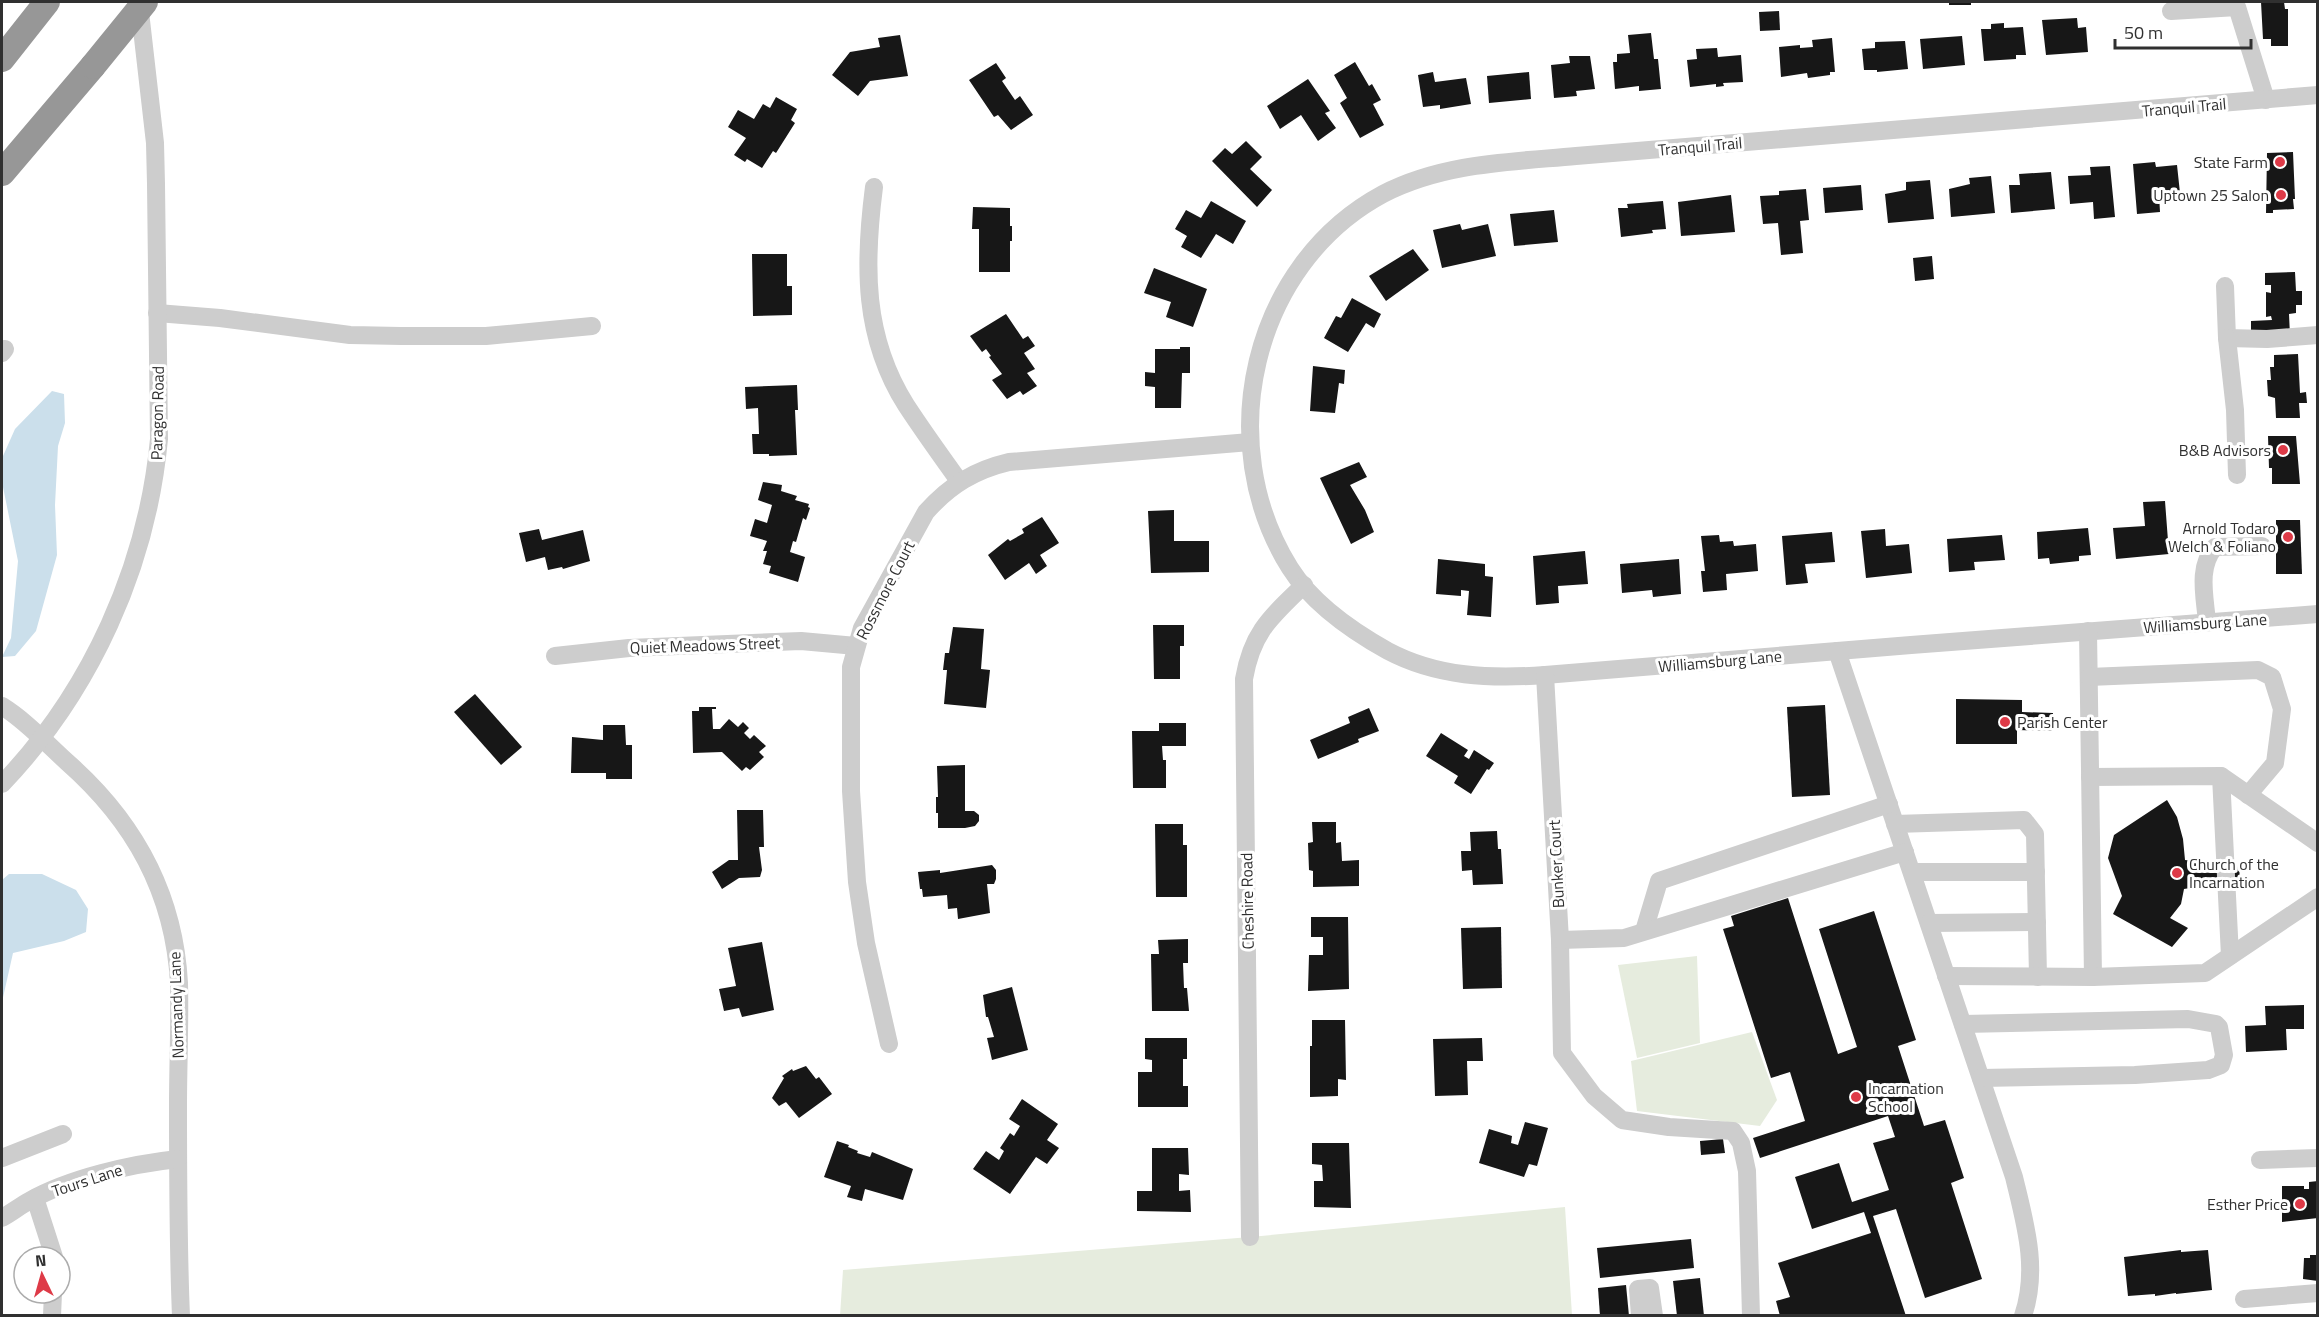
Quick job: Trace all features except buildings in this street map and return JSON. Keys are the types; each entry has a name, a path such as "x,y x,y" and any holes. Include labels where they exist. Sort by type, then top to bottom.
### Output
{"highway":[{"path":"2,59 47,2"},
{"path":"2,173 145,2"}],"street":[{"name":"Paragon Road","path":"2,784 42,738 66,703 98,648 129,573 148,512 156,472 159,439 154,144 139,2"},
{"path":"2171,11 2237,4 2266,100"},
{"name":"Tranquil Trail","path":"1250,442 1251,384 1260,347 1274,311 1293,277 1319,244 1355,212 1400,186 1437,172 1466,166 1576,156 2318,95"},
{"path":"874,188 868,239 868,283 872,317 879,346 905,404 959,481"},
{"path":"2225,286 2227,338 2235,410 2237,475"},
{"path":"157,313 381,336 486,336 592,326"},
{"path":"2227,338 2267,339 2318,335"},
{"name":"Rossmore Court","path":"889,1044 866,943 857,882 851,791 851,667 862,628 927,512 959,481 989,467 1010,462 1250,442"},
{"name":"Williamsburg Lane","path":"1250,442 1263,509 1272,536 1304,585 1352,628 1389,651 1413,662 1472,676 1503,678 1545,675 2318,614"},
{"path":"2207,622 2203,576 2209,554 2216,547 2262,546"},
{"name":"Cheshire Road","path":"1250,1238 1244,679 1254,642 1268,620 1304,585"},
{"path":"2088,631 2093,977"},
{"name":"Quiet Meadows Street","path":"555,656 629,648 801,641 856,646"},
{"path":"1838,651 2014,1177 2028,1238 2031,1267 2023,1316"},
{"path":"2089,677 2258,670 2272,677 2282,709 2275,762 2248,795"},
{"name":"Bunker Court","path":"1545,675 1560,940 1562,1053 1594,1096 1622,1120 1669,1127 1733,1131 1741,1143 1747,1171 1752,1316"},
{"name":"Normandy Lane","path":"2,706 42,738 108,801 135,838 161,893 172,931 179,983 178,1159 181,1316"},
{"path":"2090,777 2221,776 2318,843"},
{"path":"2221,776 2230,956"},
{"path":"1644,931 1659,880 1889,804"},
{"path":"1895,824 2024,820 2035,834 2038,976"},
{"path":"1560,940 1624,938 1905,852"},
{"path":"1912,872 2036,872"},
{"path":"1946,976 2093,977 2205,973 2318,897"},
{"path":"1929,922 2037,922"},
{"path":"1963,1024 2188,1019 2219,1027 2224,1055 2221,1065 2208,1070 2135,1075 1981,1078"},
{"path":"2,1158 63,1134"},
{"path":"2260,1160 2318,1158"},
{"name":"Tours Lane","path":"2,1218 54,1189 144,1163 178,1159"},
{"path":"35,1198 50,1245"},
{"path":"1640,1316 1638,1289 1650,1288 1654,1316"},
{"path":"2244,1299 2318,1293"}],"shaded area":[{"path":"1697,956 1700,1043 1637,1058 1618,965"},
{"path":"1752,1032 1777,1100 1760,1126 1637,1111 1631,1061"},
{"path":"1565,1207 1572,1315 840,1316 843,1270 1250,1237"}],"water":[{"path":"52,391 64,394 65,423 58,446 55,505 57,555 36,631 15,656 2,657 11,638 18,561 3,487 3,456 15,429"},
{"path":"9,874 42,874 76,890 88,909 86,932 64,941 13,953 2,1002 2,880"}],"place":[{"name":"State Farm","path":"2280,162"},
{"name":"Uptown 25 Salon","path":"2281,195"},
{"name":"B&B Advisors","path":"2283,450"},
{"name":"Arnold Todaro Welch & Foliano","path":"2288,537"},
{"name":"Parish Center","path":"2005,722"},
{"name":"Church of the Incarnation","path":"2177,873"},
{"name":"Incarnation School","path":"1856,1097"},
{"name":"Esther Price","path":"2300,1204"}]}
